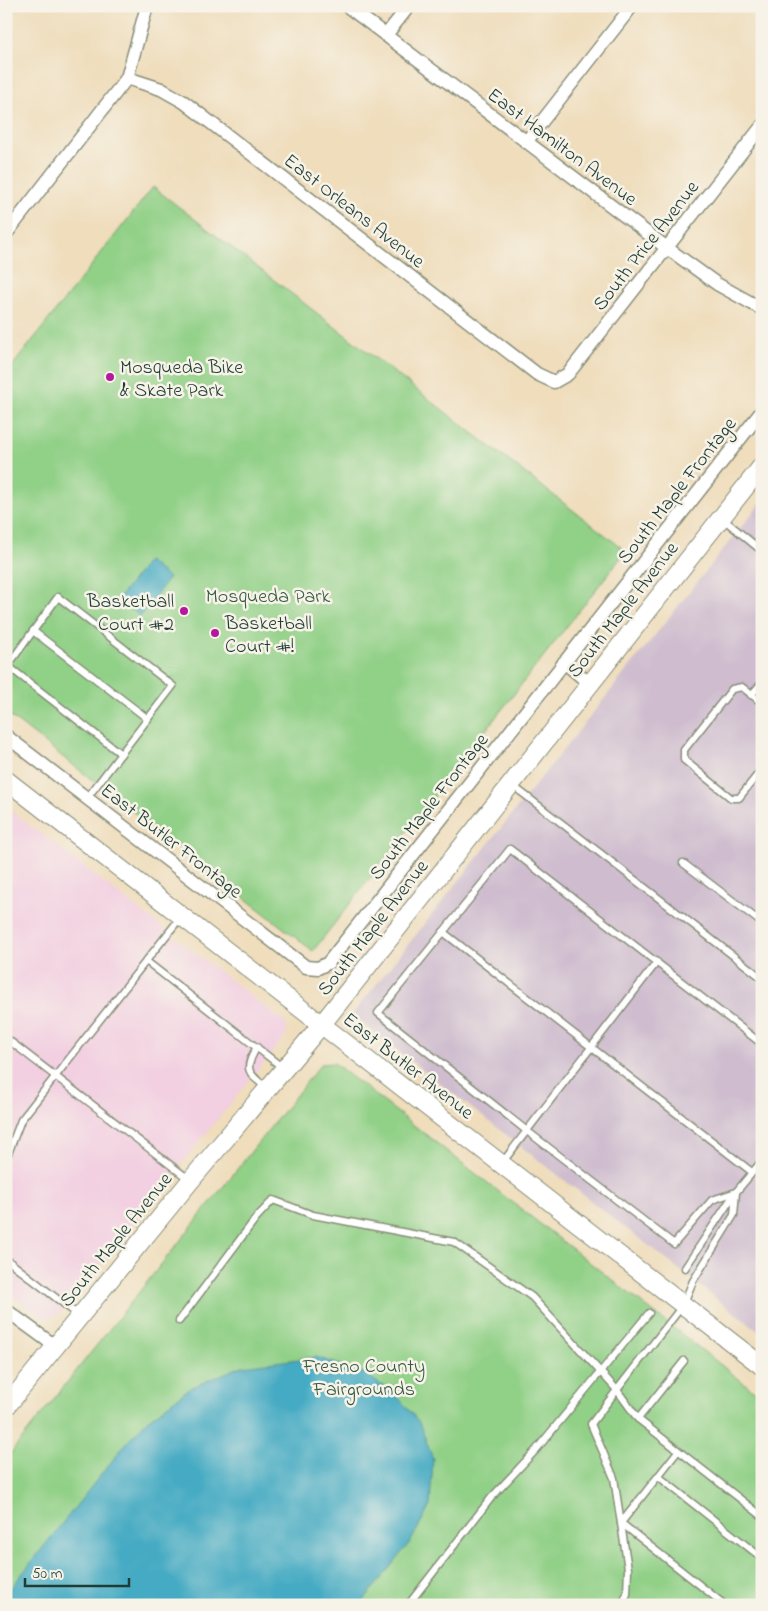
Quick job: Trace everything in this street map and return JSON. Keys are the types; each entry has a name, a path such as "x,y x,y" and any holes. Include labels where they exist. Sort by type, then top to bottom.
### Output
{"main road":[{"name":"South Maple Avenue","path":"6,1407 191,1180 322,1024 762,466"},
{"name":"East Butler Avenue","path":"6,780 762,1366"}],"street":[{"path":"6,234 127,78 147,6"},
{"name":"East Hamilton Avenue","path":"347,6 667,248 717,284 762,309"},
{"path":"386,35 409,6"},
{"path":"526,142 632,6"},
{"name":"East Orleans Avenue","path":"127,78 161,89 184,102 537,374 554,382"},
{"name":"South Price Avenue","path":"554,382 568,374 762,126"},
{"name":"South Maple Frontage","path":"318,968 328,963 762,411"},
{"path":"564,662 590,684"},
{"name":"East Butler Frontage","path":"6,736 306,967 318,968"},
{"path":"6,1310 55,1346"}],"lane":[{"path":"721,518 762,551"},
{"path":"87,798 121,754 148,718 173,686 58,597 7,667 121,754"},
{"path":"33,631 148,718"},
{"path":"752,695 762,682"},
{"path":"762,703 742,688 732,689 684,750 684,760 731,798 739,798 762,769"},
{"path":"511,785 762,978"},
{"path":"736,1192 712,1200 674,1244 526,1131 378,1013 510,848 762,1044"},
{"path":"683,862 762,923"},
{"path":"6,1159 21,1120 182,916"},
{"path":"443,932 752,1172"},
{"path":"146,961 285,1069"},
{"path":"502,1164 658,962"},
{"path":"6,1038 191,1180"},
{"path":"257,1047 252,1056 249,1070 251,1075 268,1089"},
{"path":"685,1268 736,1192 762,1161"},
{"path":"622,1605 627,1594 628,1569 614,1478 591,1424 683,1305 693,1281 734,1215 736,1192"},
{"path":"179,1321 256,1218 273,1200 313,1215 454,1242 532,1297 617,1390 638,1419 762,1516"},
{"path":"6,1258 79,1316"},
{"path":"408,1605 491,1498 536,1450 649,1313"},
{"path":"638,1419 684,1361"},
{"path":"621,1523 678,1451"},
{"path":"658,1476 762,1558"},
{"path":"621,1523 725,1605"}],"shaded area":[{"path":"762,501 762,1334 356,1018 354,1014"},
{"path":"6,807 286,1023 287,1034 58,1315 43,1318 6,1290"}],"green space":[{"name":"Mosqueda Park","path":"153,187 626,551 313,951 6,713 6,374"},
{"name":"Fresno County Fairgrounds","path":"334,1063 762,1397 762,1605 6,1605 6,1459 321,1064"}],"water":[{"path":"148,561 169,578 140,616 118,599"},
{"path":"316,1357 364,1373 397,1396 419,1422 433,1459 430,1506 411,1541 360,1605 6,1605 6,1594 123,1447 146,1421 190,1388 242,1366"}],"place":[{"name":"Mosqueda Bike & Skate Park","path":"110,377"},
{"name":"Basketball Court #2","path":"184,611"},
{"name":"Basketball Court #!","path":"215,633"}]}
